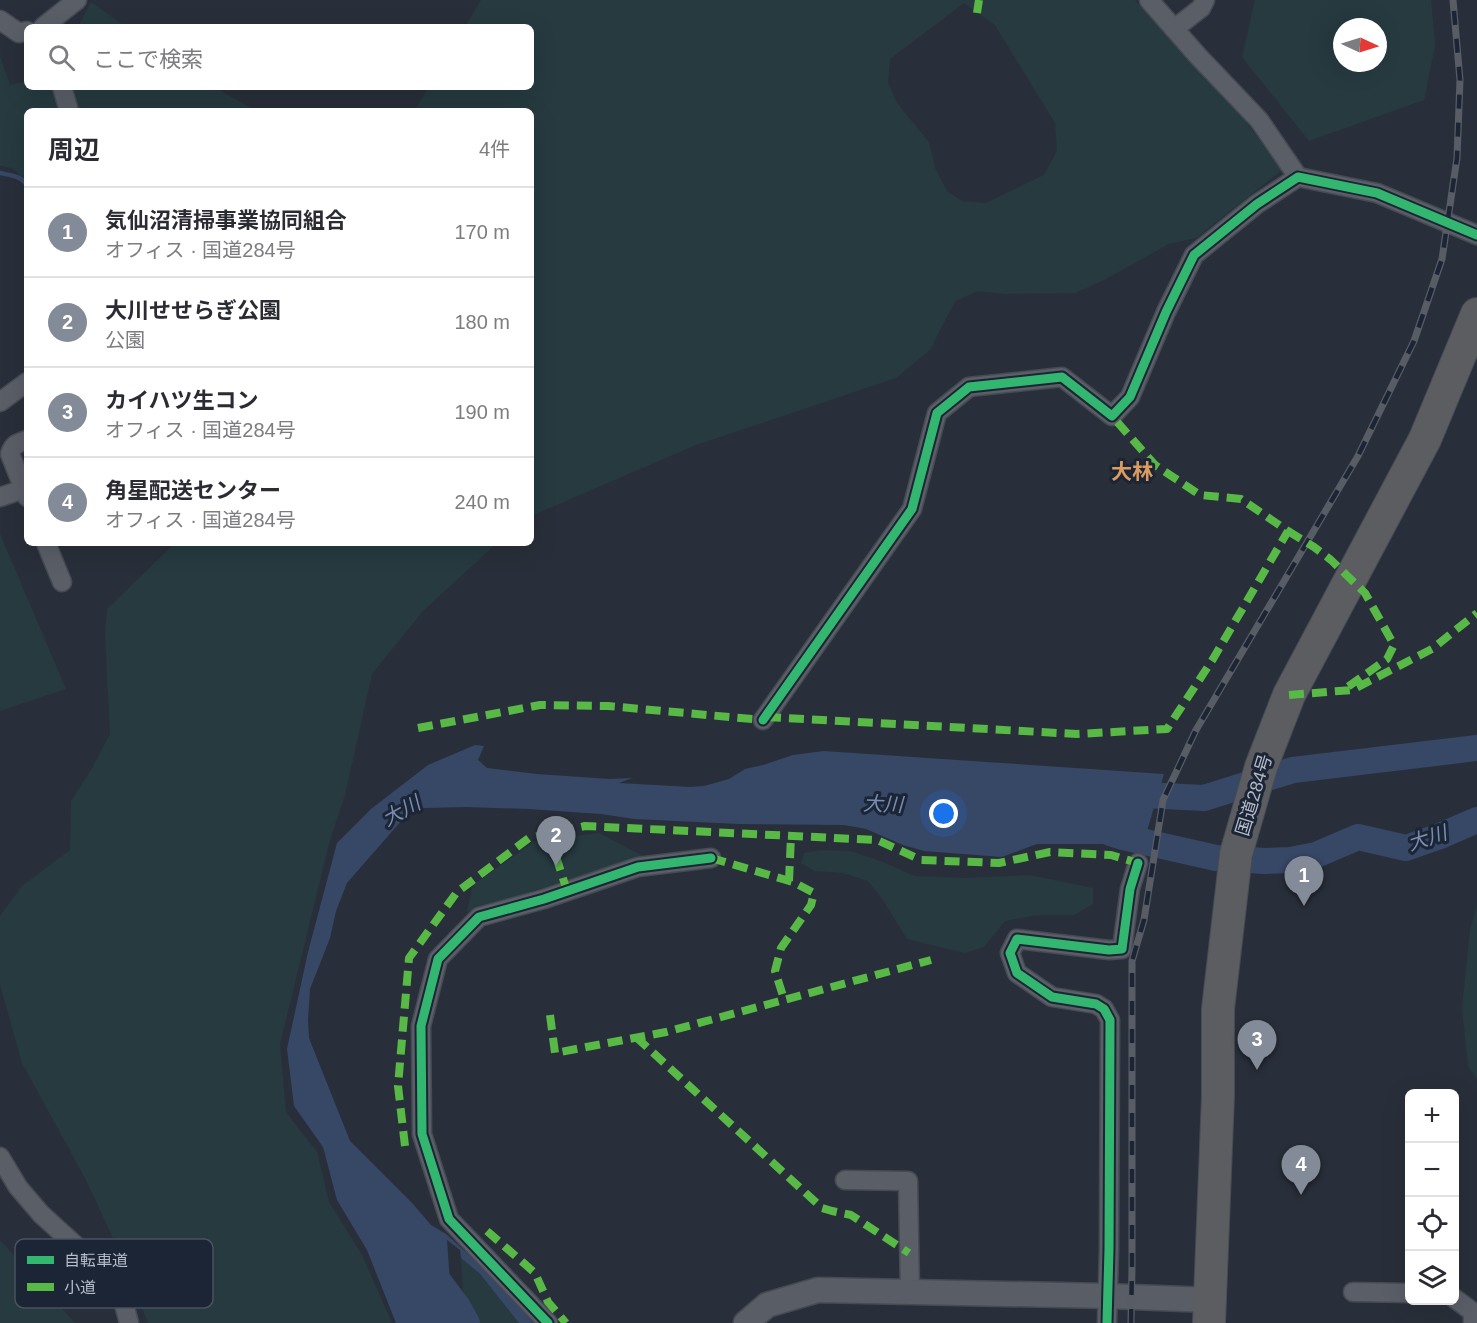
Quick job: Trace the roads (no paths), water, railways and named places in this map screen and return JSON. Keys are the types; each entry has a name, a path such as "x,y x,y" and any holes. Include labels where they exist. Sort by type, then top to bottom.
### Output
{"highway":[{"name":"国道284号","path":"1209,1311 1218,1096 1218,1009 1236,854 1261,767 1290,695 1425,439 1477,314"}],"street":[{"path":"47,24 76,0"},
{"path":"1149,0 1258,120 1298,177 1377,193 1477,235"},
{"path":"1174,29 1202,8 1205,0"},
{"path":"0,20 19,33 24,32"},
{"path":"63,90 68,108"},
{"path":"764,720 912,509 938,413 969,387 1062,377 1112,416 1131,397 1166,312 1194,255 1257,204 1298,177"},
{"path":"0,402 24,384"},
{"path":"24,441 12,446 10,454 24,486"},
{"path":"0,497 24,491"},
{"path":"47,546 62,582"},
{"path":"548,1323 449,1219 422,1134 421,1026 438,959 479,917 544,899 638,867 711,858"},
{"path":"1107,1323 1110,1020 1104,1009 1096,1004 1052,997 1017,973 1010,953 1017,939 1109,950 1122,949 1130,889 1138,863"},
{"path":"0,1157 18,1187 41,1214 68,1239"},
{"path":"845,1180 908,1181 910,1292"},
{"path":"746,1323 767,1305 818,1290 1107,1296 1209,1311"},
{"path":"1353,1292 1405,1293"},
{"path":"1459,1301 1473,1312 1473,1323"},
{"path":"125,1308 129,1323"}],"water":[{"path":"475,745 484,746 478,760 487,768 537,774 610,779 632,778 619,783 690,787 704,786 729,779 745,769 793,755 824,751 1164,774 1140,854 1134,847 1111,844 1037,844 1002,857 924,851 903,845 866,829 844,825 739,824 634,819 601,814 466,807 425,808 409,812 347,883 336,911 330,938 310,989 309,1038 350,1141 431,1225 446,1234 501,1284 533,1323 519,1323 480,1274 461,1258 460,1250 447,1240 453,1323 396,1323 367,1250 337,1200 323,1147 294,1106 287,1049 308,952 337,843 371,809 428,765"}],"waterway":[{"path":"0,173 19,178 24,182"},
{"name":"大川","path":"1123,794 1204,798 1293,770 1477,748"},
{"name":"大川","path":"1110,833 1216,858 1265,861 1290,860 1316,855 1358,837 1406,848 1477,820"},
{"name":"大川","path":"431,1271 467,1323"}],"railway":[{"path":"1131,1323 1132,961 1144,920 1163,800 1196,730 1358,456 1414,341 1442,259 1457,158 1460,80 1453,0"}],"place":[{"name":"大川せせらぎ公園","path":"556,866"},
{"name":"気仙沼清掃事業協同組合","path":"1304,906"},
{"name":"カイハツ生コン","path":"1257,1070"},
{"name":"角星配送センター","path":"1301,1195"}],"district":[{"name":"大林","path":"1132,471"}]}
